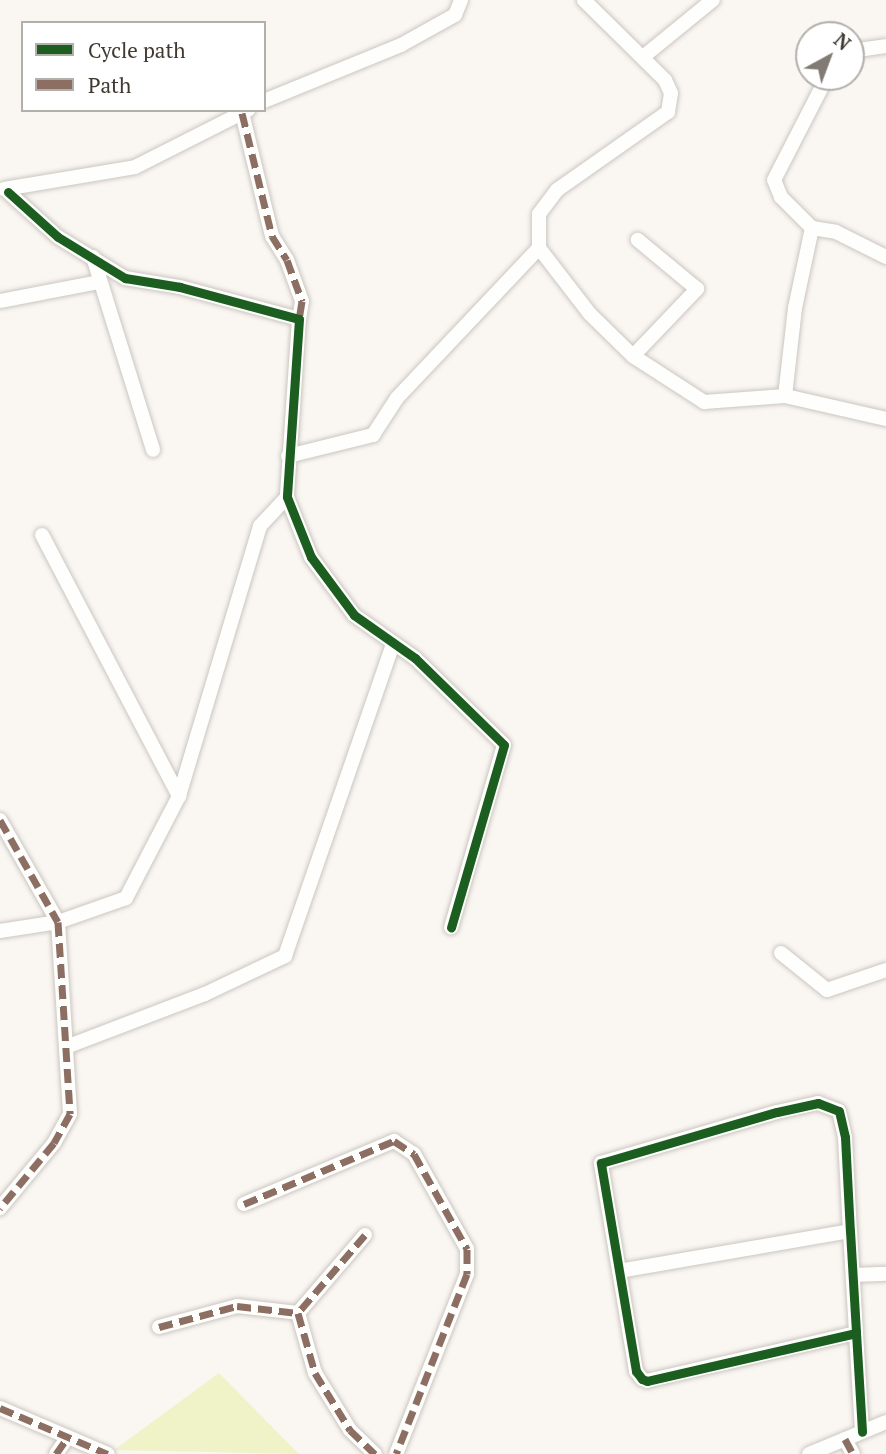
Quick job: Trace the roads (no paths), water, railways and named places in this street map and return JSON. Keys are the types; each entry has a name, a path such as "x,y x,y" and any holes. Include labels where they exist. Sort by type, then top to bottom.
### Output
{"street":[{"path":"266,100 401,45 454,15 461,0"},
{"path":"584,0 665,80 671,93 668,112 557,190 538,214 539,248 590,314 633,356 704,402 785,396 886,418"},
{"path":"643,57 713,0"},
{"path":"865,49 886,46"},
{"path":"820,91 774,180 781,197 812,228 836,232 886,257"},
{"path":"4,189 135,167 245,112 272,236 287,260 302,302 287,496 311,557 331,589 354,615 415,658 504,744 451,928"},
{"path":"4,189 58,237 125,278 180,287 299,319"},
{"path":"785,396 795,308 812,228"},
{"path":"633,356 697,289 638,240"},
{"path":"288,456 373,435 397,398 539,248"},
{"path":"93,257 153,450"},
{"path":"0,301 99,282"},
{"path":"0,931 58,922 126,898 178,796 260,526 287,496"},
{"path":"42,535 178,796"},
{"path":"66,1047 205,994 285,956 393,644"},
{"path":"0,820 58,922 70,1114 54,1143 0,1209"},
{"path":"781,953 827,990 886,970"},
{"path":"856,1333 647,1381 636,1371 601,1163 818,1103 839,1111 845,1137 862,1432"},
{"path":"244,1204 394,1141 414,1154 467,1249 467,1274 396,1454"},
{"path":"619,1271 850,1231"},
{"path":"298,1313 365,1236"},
{"path":"853,1275 886,1274"},
{"path":"159,1326 237,1306 298,1313"},
{"path":"298,1313 315,1373 351,1430 375,1454"},
{"path":"0,1408 108,1454"},
{"path":"809,1454 886,1422"},
{"path":"56,1454 67,1438"},
{"path":"845,1439 853,1454"}]}
